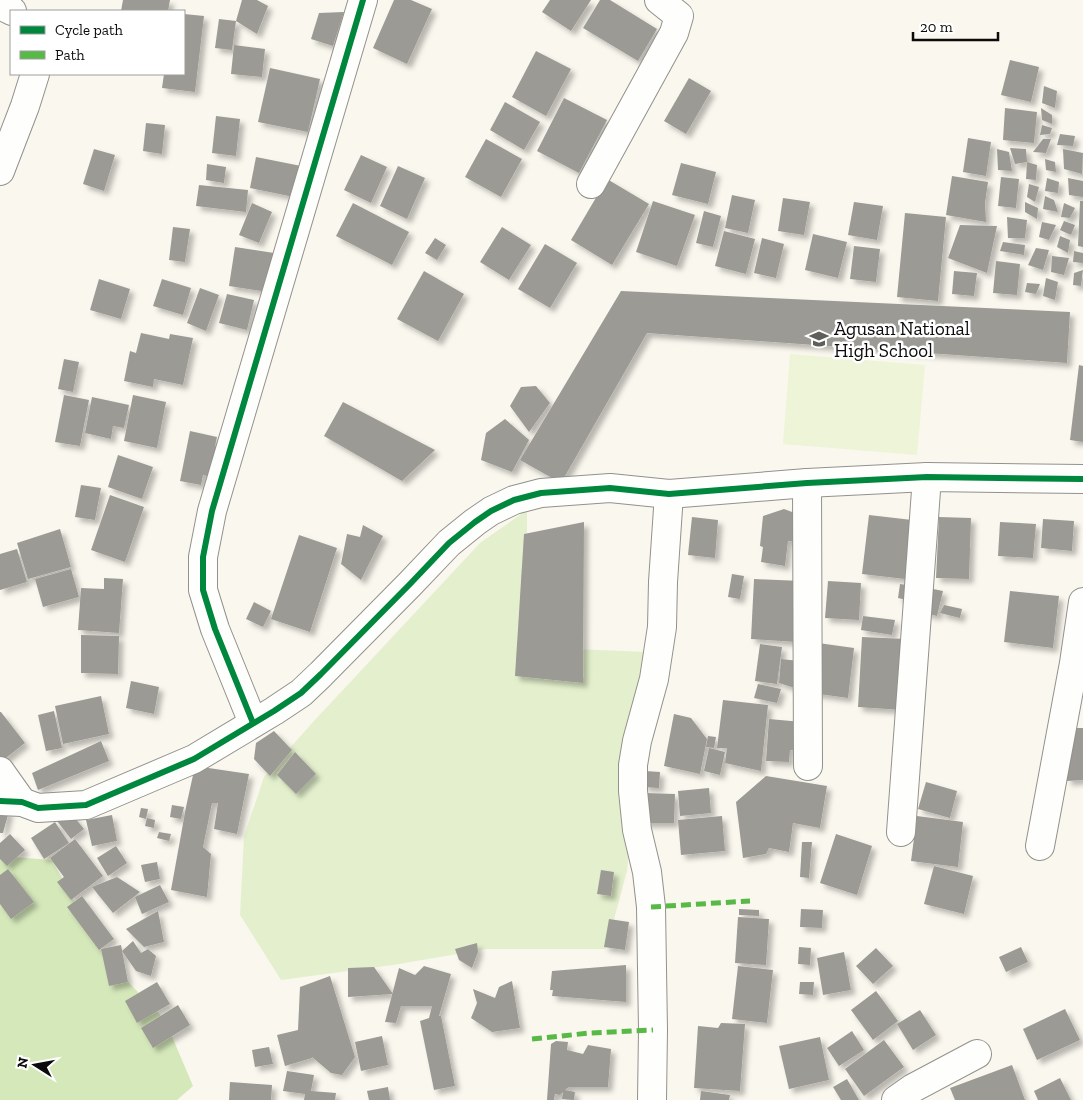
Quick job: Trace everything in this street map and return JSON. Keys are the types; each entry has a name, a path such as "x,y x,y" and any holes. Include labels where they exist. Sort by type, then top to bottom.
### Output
{"street":[{"path":"253,723 215,629 203,590 203,557 212,510 363,0"},
{"path":"591,184 674,33 679,16 659,0"},
{"path":"0,171 35,75"},
{"path":"0,771 11,802 38,808 86,805 194,758 274,712 301,693 449,543 474,522 514,500 541,493 610,488 669,494 807,483 928,477 1083,479"},
{"path":"901,832 928,477"},
{"path":"807,483 808,766"},
{"path":"652,1100 651,907 647,872 637,830 632,791 633,765 654,679 662,627 669,494"},
{"path":"1040,846 1074,663 1083,602"},
{"path":"911,1096 977,1054"}],"green space":[{"path":"790,354 925,365 917,455 783,444"},
{"path":"527,510 527,647 647,652 627,871 606,949 487,949 393,965 281,980 240,915 244,836 264,777 480,543"},
{"path":"0,856 52,860 105,958 165,1020 193,1086 177,1100 0,1100"}],"building":[{"path":"123,0 170,0 168,10 121,10"},
{"path":"242,0 257,0 268,6 257,34 236,21"},
{"path":"394,0 411,0 432,9 407,64 373,48"},
{"path":"550,0 591,0 571,31 542,12"},
{"path":"600,0 610,0 657,29 638,61 583,28"},
{"path":"344,12 333,46 311,39 319,13"},
{"path":"185,14 204,16 195,92 162,88 164,75 185,75"},
{"path":"219,19 236,21 232,50 215,48"},
{"path":"234,45 265,49 262,77 231,74"},
{"path":"536,51 571,69 546,116 512,97"},
{"path":"1010,60 1039,67 1031,102 1001,95"},
{"path":"270,68 320,79 308,132 258,122"},
{"path":"689,78 711,91 686,134 664,121"},
{"path":"1044,86 1057,91 1055,108 1042,103"},
{"path":"564,98 607,120 579,173 537,151"},
{"path":"505,102 540,122 524,150 490,130"},
{"path":"1005,108 1037,112 1034,143 1003,140"},
{"path":"1041,108 1052,115 1052,124 1042,120"},
{"path":"216,116 240,119 236,156 212,153"},
{"path":"146,123 165,125 162,154 143,151"},
{"path":"1042,125 1052,128 1050,134 1040,135"},
{"path":"1060,134 1075,136 1073,146 1057,145"},
{"path":"968,138 991,142 986,176 963,172"},
{"path":"486,139 522,159 501,197 465,177"},
{"path":"1043,139 1051,139 1046,153 1033,152"},
{"path":"1010,148 1026,149 1027,162 1015,164"},
{"path":"94,149 115,155 104,191 83,184"},
{"path":"997,149 1009,152 1012,171 998,170"},
{"path":"1063,149 1083,153 1082,174 1064,169"},
{"path":"361,155 387,167 371,203 344,190"},
{"path":"256,157 301,166 294,197 250,188"},
{"path":"1045,159 1055,162 1056,172 1046,170"},
{"path":"1027,162 1037,165 1036,180 1026,179"},
{"path":"681,163 716,172 708,204 672,195"},
{"path":"207,164 226,167 224,183 206,180"},
{"path":"398,166 425,178 407,219 380,206"},
{"path":"952,176 988,182 985,203 986,222 946,215"},
{"path":"1001,177 1019,179 1016,208 998,206"},
{"path":"1047,178 1059,182 1058,193 1045,191"},
{"path":"1068,178 1083,181 1083,197 1069,195"},
{"path":"607,179 649,204 612,265 571,240"},
{"path":"1029,184 1039,187 1035,202 1027,197"},
{"path":"199,185 248,190 246,212 196,206"},
{"path":"732,195 755,200 748,233 725,228"},
{"path":"1045,196 1054,200 1058,212 1043,209"},
{"path":"783,198 810,202 804,235 778,231"},
{"path":"653,201 695,215 677,266 636,252"},
{"path":"1080,201 1083,201 1083,247 1078,246"},
{"path":"854,202 883,206 877,240 848,235"},
{"path":"1025,202 1038,208 1037,219 1025,212"},
{"path":"252,203 272,212 259,243 239,235"},
{"path":"353,203 409,232 392,265 336,236"},
{"path":"1064,203 1075,208 1070,218 1061,217"},
{"path":"704,211 721,216 713,247 696,243"},
{"path":"905,213 946,217 938,301 897,297"},
{"path":"1007,217 1027,220 1025,238 1008,238"},
{"path":"1064,221 1075,225 1071,235 1060,230"},
{"path":"1042,222 1056,225 1049,240 1039,237"},
{"path":"960,225 997,226 987,273 948,258"},
{"path":"173,227 190,229 185,262 169,260"},
{"path":"502,227 531,245 509,280 480,262"},
{"path":"724,231 755,239 746,274 715,266"},
{"path":"813,234 847,242 838,278 805,270"},
{"path":"1060,236 1070,240 1068,253 1057,247"},
{"path":"435,238 446,245 437,260 425,253"},
{"path":"762,238 784,244 776,278 754,273"},
{"path":"1003,242 1025,245 1024,255 1000,251"},
{"path":"545,244 577,263 550,308 518,289"},
{"path":"854,246 880,249 876,282 850,279"},
{"path":"235,247 274,253 268,292 229,286"},
{"path":"1036,248 1049,250 1043,270 1028,265"},
{"path":"1074,251 1083,253 1083,263 1073,262"},
{"path":"1052,256 1069,258 1064,275 1051,272"},
{"path":"996,261 1020,264 1017,295 993,293"},
{"path":"1083,270 1081,286 1073,285 1074,273"},
{"path":"424,271 464,294 438,341 397,319"},
{"path":"954,271 977,273 974,296 952,294"},
{"path":"1046,278 1058,282 1055,300 1043,296"},
{"path":"99,279 130,289 121,319 90,310"},
{"path":"162,279 191,288 183,315 153,306"},
{"path":"1027,283 1040,284 1036,294 1025,292"},
{"path":"200,288 219,295 206,331 187,323"},
{"path":"621,291 1070,312 1067,363 647,333 561,483 520,460"},
{"path":"227,294 254,300 247,330 219,323"},
{"path":"141,333 169,339 170,334 193,338 183,385 154,379 153,387 124,381 130,351 136,353"},
{"path":"64,359 79,362 73,392 58,389"},
{"path":"1079,365 1083,366 1083,442 1070,440"},
{"path":"536,386 550,403 529,432 510,406 521,387"},
{"path":"64,395 89,400 80,446 55,442"},
{"path":"133,395 166,402 157,448 124,441"},
{"path":"92,397 129,405 124,428 113,426 111,439 85,433"},
{"path":"343,402 435,450 402,481 324,436"},
{"path":"505,419 529,440 512,472 481,460 486,433"},
{"path":"190,431 217,437 215,446 226,448 220,479 203,475 201,485 180,481"},
{"path":"118,455 153,467 142,499 108,487"},
{"path":"81,485 101,488 95,520 75,517"},
{"path":"110,495 144,507 125,562 91,550"},
{"path":"784,509 800,515 797,542 788,541 785,566 761,562 763,547 760,546 763,516"},
{"path":"869,515 912,520 905,579 862,574"},
{"path":"692,517 718,520 715,558 688,555"},
{"path":"939,517 971,518 969,579 936,578"},
{"path":"1043,519 1074,521 1072,551 1041,548"},
{"path":"584,522 583,683 515,676 524,534"},
{"path":"1000,522 1036,524 1033,558 998,556"},
{"path":"363,525 383,536 361,580 341,564 347,534 360,537"},
{"path":"60,529 71,567 28,579 17,543"},
{"path":"299,535 337,548 310,632 271,619"},
{"path":"17,549 27,582 0,590 0,554"},
{"path":"71,569 79,597 43,607 35,579"},
{"path":"732,574 744,576 740,599 728,597"},
{"path":"104,578 123,579 119,633 78,630 81,588 104,589"},
{"path":"754,579 801,581 797,642 751,639"},
{"path":"828,581 861,583 859,620 825,618"},
{"path":"900,584 914,586 911,601 898,598"},
{"path":"928,588 943,591 937,616 922,612"},
{"path":"1010,591 1059,596 1053,648 1004,642"},
{"path":"254,602 271,611 263,627 246,619"},
{"path":"944,605 962,609 960,618 940,613"},
{"path":"863,616 895,620 892,635 861,630"},
{"path":"81,635 119,636 118,674 81,673"},
{"path":"862,637 906,639 902,710 858,707"},
{"path":"818,643 854,648 848,698 812,693"},
{"path":"760,644 782,647 777,684 755,681"},
{"path":"781,659 799,661 798,689 779,683"},
{"path":"131,681 159,687 154,714 126,708"},
{"path":"758,684 781,689 777,703 754,698"},
{"path":"101,696 109,734 63,744 55,706"},
{"path":"723,700 768,705 761,771 725,763 727,748 717,748"},
{"path":"54,711 62,748 46,751 38,715"},
{"path":"0,712 25,743 2,761 0,759"},
{"path":"674,714 691,718 707,739 700,774 664,766"},
{"path":"769,719 802,722 800,751 790,750 789,762 766,761"},
{"path":"1065,728 1083,728 1083,780 1067,781"},
{"path":"274,731 292,750 270,776 254,759 256,743"},
{"path":"708,736 716,737 714,748 706,747"},
{"path":"101,741 109,761 38,790 32,773"},
{"path":"709,748 725,752 720,775 704,771"},
{"path":"295,752 316,774 296,794 277,775"},
{"path":"195,766 249,774 237,834 214,829 218,803 212,803 203,847 211,854 207,897 171,890"},
{"path":"645,771 660,772 659,788 643,787"},
{"path":"766,776 827,786 820,828 793,823 789,852 769,848 766,854 743,858 736,802"},
{"path":"926,782 957,791 950,818 918,809"},
{"path":"709,788 711,813 680,816 678,791"},
{"path":"645,793 675,794 674,823 644,823"},
{"path":"172,805 184,807 181,819 170,817"},
{"path":"66,807 84,829 71,839 54,817"},
{"path":"141,808 148,809 146,819 139,817"},
{"path":"0,809 9,811 3,833 0,833"},
{"path":"112,815 117,841 92,846 86,820"},
{"path":"722,816 725,851 681,855 678,820"},
{"path":"917,816 963,822 958,867 911,861"},
{"path":"147,818 155,820 154,828 145,826"},
{"path":"55,822 69,843 44,859 31,838"},
{"path":"159,832 171,834 169,841 157,838"},
{"path":"10,834 25,850 7,866 0,859 0,843"},
{"path":"836,834 872,846 857,895 820,883"},
{"path":"75,839 103,876 71,900 57,882 64,877 50,858"},
{"path":"802,842 812,842 809,878 800,877"},
{"path":"116,846 127,863 108,876 97,858"},
{"path":"157,862 160,879 145,882 141,865"},
{"path":"934,866 973,876 964,914 924,904"},
{"path":"8,869 34,902 11,919 0,904 0,875"},
{"path":"601,870 614,872 611,896 597,894"},
{"path":"117,877 140,892 113,913 92,887"},
{"path":"160,885 169,902 142,914 135,897"},
{"path":"82,896 114,939 99,950 67,907"},
{"path":"739,909 759,910 759,916 739,915"},
{"path":"801,909 823,910 822,928 800,927"},
{"path":"158,911 164,942 144,947 126,929"},
{"path":"738,917 769,919 766,965 735,963"},
{"path":"609,919 629,922 625,950 604,947"},
{"path":"133,941 141,953 148,949 156,956 151,976 136,971 122,951"},
{"path":"477,943 478,952 472,968 459,960 455,949"},
{"path":"121,945 128,982 109,986 101,949"},
{"path":"799,947 811,948 810,965 798,964"},
{"path":"1021,947 1028,962 1006,972 999,957"},
{"path":"876,948 893,966 873,984 856,966"},
{"path":"844,952 851,990 823,995 817,958"},
{"path":"626,965 626,1002 552,996 553,990 550,990 552,971"},
{"path":"424,966 451,974 439,1016 441,1016 455,1086 434,1090 420,1021 429,1018 432,1006 401,1006 396,1023 385,1022 399,968 415,975"},
{"path":"738,966 773,970 767,1023 732,1019"},
{"path":"374,967 393,994 348,997 348,968"},
{"path":"330,976 355,1057 342,1075 331,1073 312,1057 285,1066 277,1035 298,1030 300,987"},
{"path":"512,981 520,1028 492,1032 471,1018 477,1003 473,989 495,998 499,987"},
{"path":"157,982 170,1004 137,1023 125,1001"},
{"path":"800,982 814,982 813,995 799,994"},
{"path":"876,991 898,1021 873,1040 851,1010"},
{"path":"178,1005 190,1025 153,1048 141,1028"},
{"path":"1065,1009 1080,1040 1037,1060 1023,1029"},
{"path":"920,1010 936,1035 913,1050 897,1024"},
{"path":"721,1023 745,1024 740,1091 694,1088 698,1026 718,1028"},
{"path":"852,1031 864,1050 839,1066 827,1048"},
{"path":"382,1036 388,1065 361,1071 355,1042"},
{"path":"820,1037 829,1080 789,1089 779,1046"},
{"path":"884,1040 904,1067 864,1096 845,1069"},
{"path":"556,1041 568,1042 567,1050 583,1054 588,1045 611,1049 608,1087 569,1087 565,1090 575,1092 574,1100 562,1099 563,1092 560,1095 555,1094 554,1100 547,1100 551,1044"},
{"path":"269,1047 273,1064 255,1067 252,1050"},
{"path":"1012,1065 1025,1100 955,1100 950,1088"},
{"path":"287,1071 314,1075 311,1091 336,1093 335,1100 304,1100 305,1094 283,1091"},
{"path":"1060,1078 1071,1100 1038,1100 1034,1091"},
{"path":"847,1079 859,1100 841,1100 833,1087"},
{"path":"230,1082 272,1085 271,1100 229,1100"},
{"path":"388,1087 390,1100 369,1100 367,1091"},
{"path":"701,1091 730,1095 729,1100 700,1100"}],"marked path":[{"path":"651,907 750,901"},
{"path":"532,1039 590,1033 653,1030"}],"cycle path":[{"path":"253,723 215,629 203,590 203,557 212,511 363,0"},
{"path":"0,801 22,802 38,808 86,805 194,759 301,693 449,543 491,511 514,500 541,493 610,488 669,494 807,483 927,477 1083,479"}],"place":[{"name":"Agusan National High School","path":"819,339"}]}
